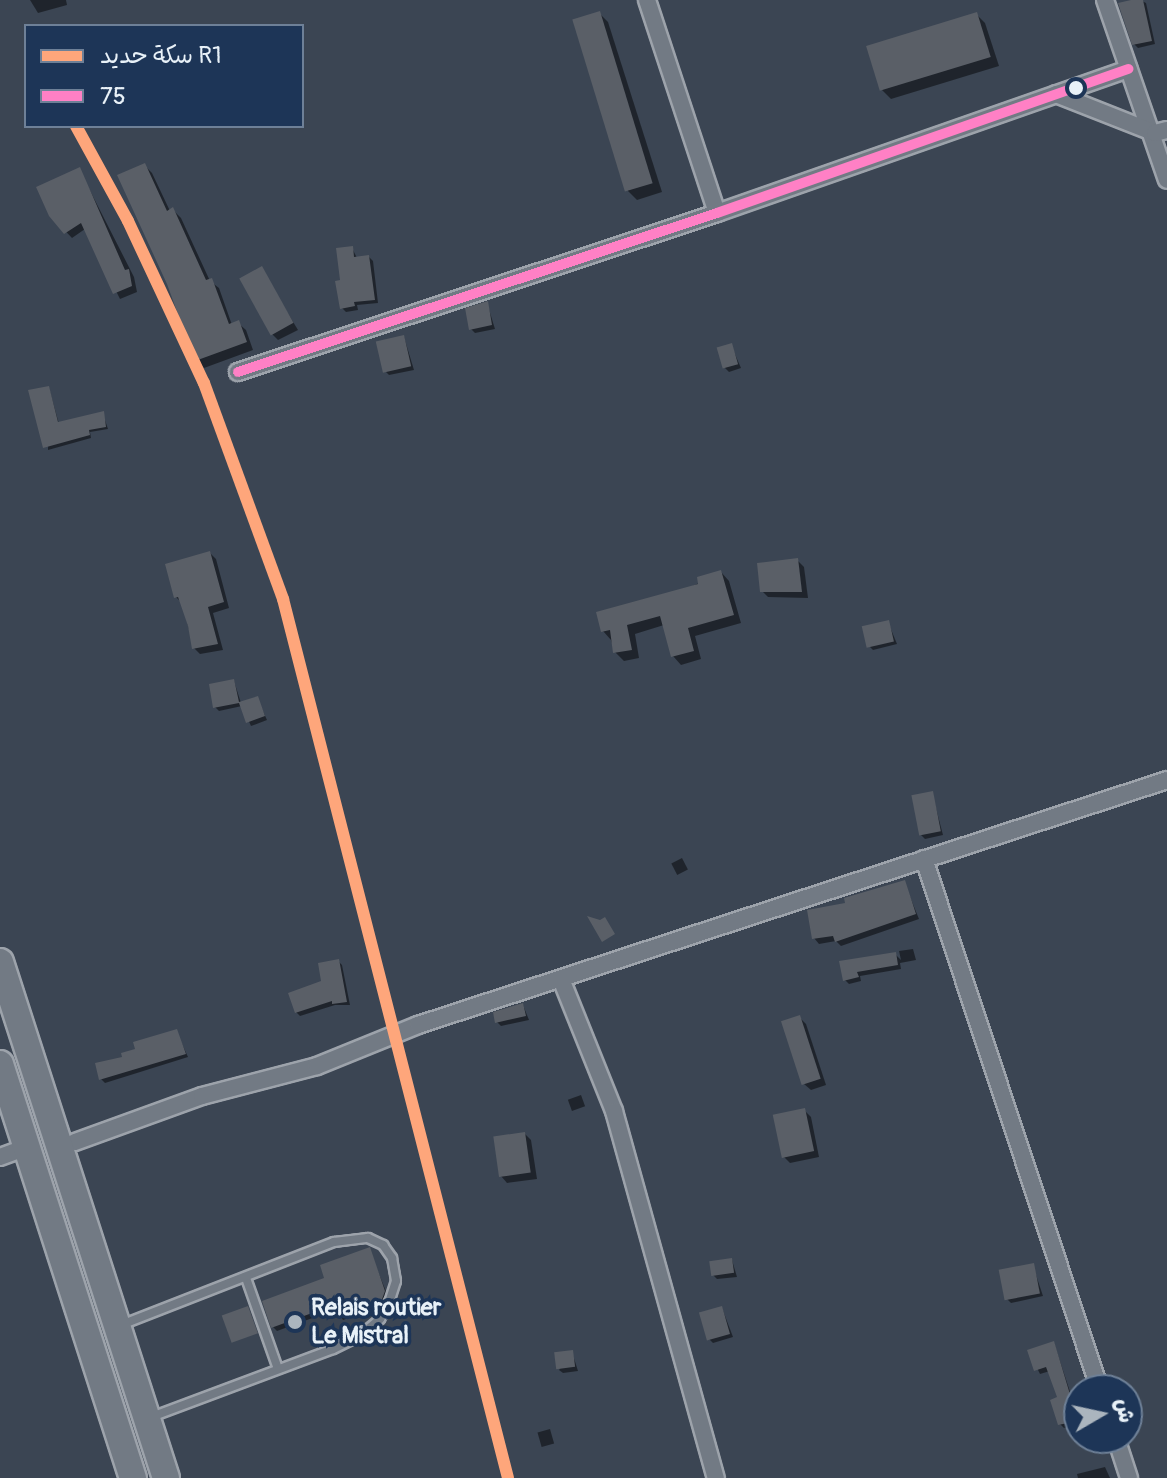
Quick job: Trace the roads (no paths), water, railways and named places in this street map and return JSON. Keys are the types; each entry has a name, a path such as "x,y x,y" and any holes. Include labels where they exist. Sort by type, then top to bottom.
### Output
{"highway":[{"path":"0,962 166,1478"},
{"path":"0,1064 133,1478"}],"street":[{"path":"647,0 717,213"},
{"path":"1105,0 1129,69 1158,130 1167,180"},
{"path":"238,372 717,213 1129,69"},
{"path":"1056,94 1158,130"},
{"path":"75,1142 202,1096 317,1066 418,1025 1167,780"},
{"path":"924,859 1095,1374"},
{"path":"561,979 614,1111 716,1478"},
{"path":"0,1157 27,1147"},
{"path":"1121,1454 1129,1478"}],"lane":[{"path":"118,1326 334,1242 368,1238 383,1245 392,1258 396,1281 380,1319 360,1336 147,1419"},
{"path":"246,1278 278,1369"}],"rail line":[{"name":"R1","path":"77,128 128,221 204,383 283,599 508,1478"}],"place":[{"name":"Relais routier Le Mistral","path":"295,1322"}]}
